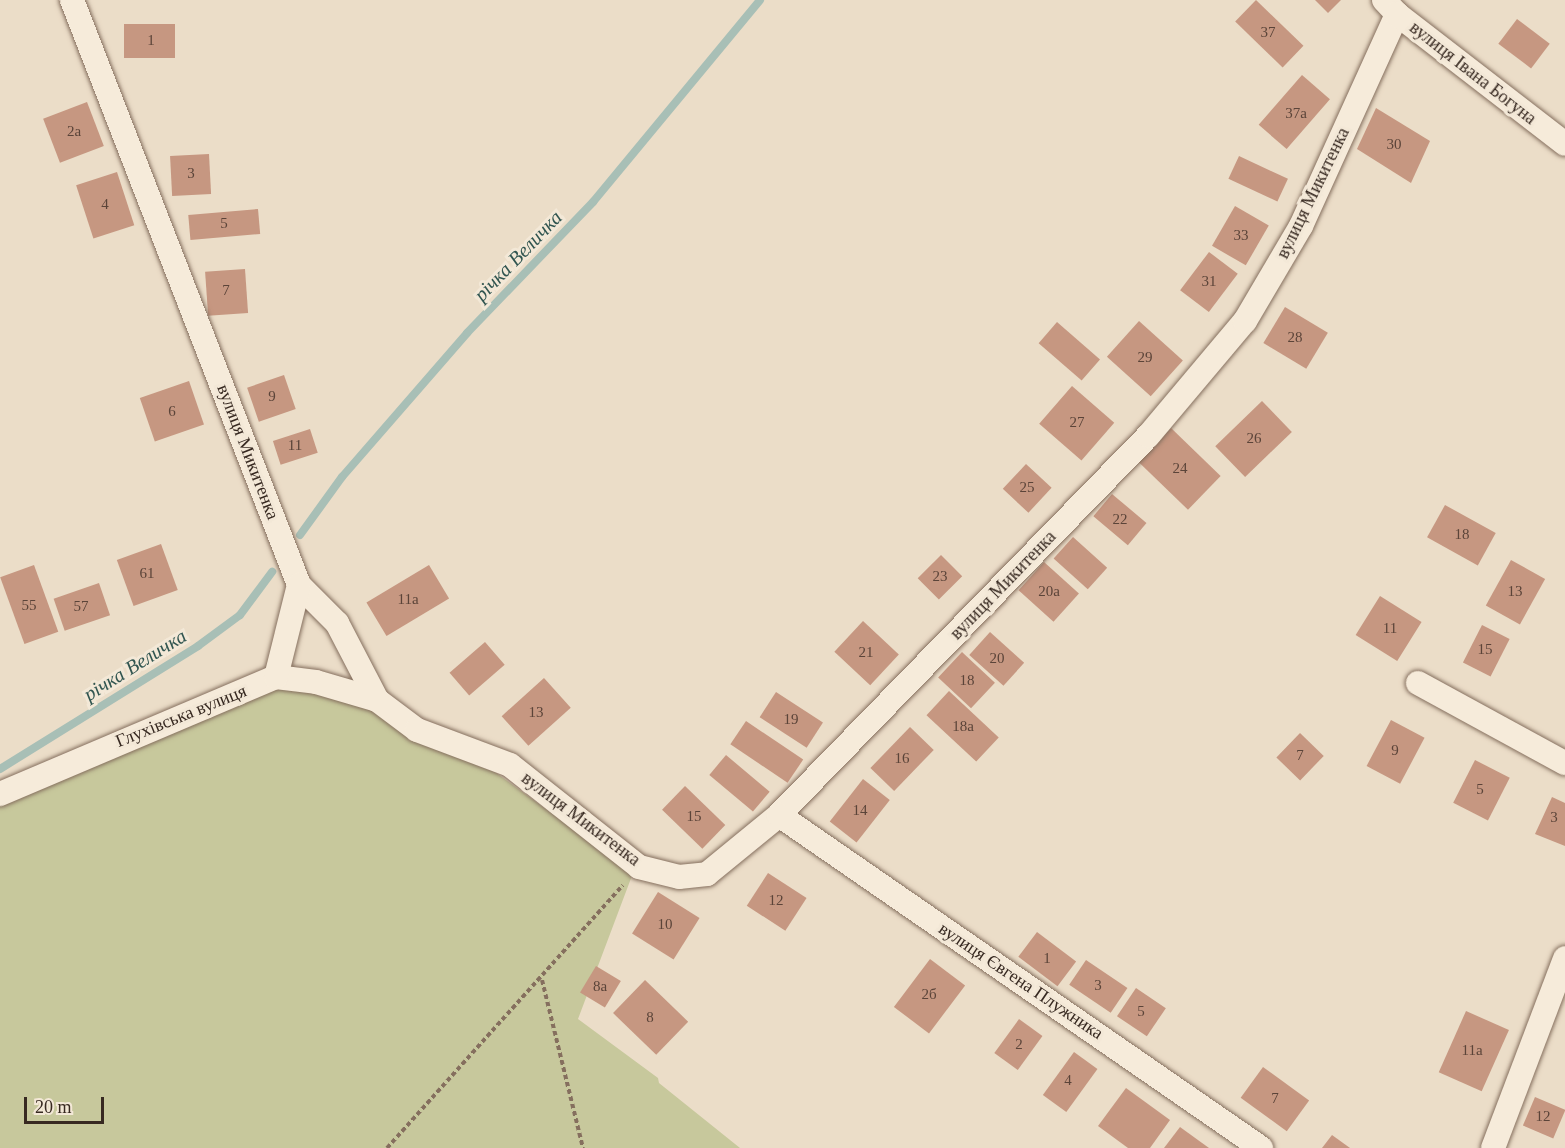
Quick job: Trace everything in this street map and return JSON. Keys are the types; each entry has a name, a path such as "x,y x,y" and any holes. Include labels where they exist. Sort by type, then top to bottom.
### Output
{"street":[{"name":"вулиця Микитенка","path":"72,0 299,585 337,623 377,700 417,730 510,765 639,867 679,878 707,874 779,815 1148,436 1245,321 1301,226 1391,7"},
{"name":"вулиця Івана Богуна","path":"1391,7 1565,144"},
{"path":"299,585 276,677 316,682 377,700"},
{"name":"Глухівська вулиця","path":"0,794 276,677"},
{"path":"1418,683 1565,763"},
{"name":"вулиця Євгена Плужника","path":"779,815 1261,1148"},
{"path":"1493,1148 1565,958"}],"path":[{"path":"387,1148 542,979 639,867"},
{"path":"542,979 583,1148"}],"green space":[{"path":"262,683 377,700 461,747 633,873 578,1019 658,1078 659,1083 740,1148 0,1148 0,794"}],"building":[{"path":"1256,0 1303,46 1283,67 1235,22"},
{"path":"1315,0 1341,0 1328,13"},
{"path":"1517,19 1550,44 1531,68 1498,44"},
{"path":"124,24 175,24 175,58 124,58"},
{"path":"1302,75 1330,99 1287,149 1259,125"},
{"path":"87,102 104,146 60,163 43,119"},
{"path":"1376,108 1430,141 1411,183 1357,149"},
{"path":"209,154 211,194 172,196 170,156"},
{"path":"1239,156 1288,179 1277,201 1228,179"},
{"path":"117,172 134,225 93,239 76,185"},
{"path":"1235,206 1269,226 1246,265 1212,246"},
{"path":"258,209 260,234 190,240 188,215"},
{"path":"1209,252 1238,274 1209,312 1180,290"},
{"path":"245,269 248,313 208,316 205,272"},
{"path":"1285,307 1328,333 1306,369 1263,343"},
{"path":"1139,321 1183,360 1151,396 1107,357"},
{"path":"1057,322 1100,359 1082,381 1039,343"},
{"path":"284,375 296,409 259,422 247,388"},
{"path":"189,381 204,424 155,441 140,398"},
{"path":"1072,386 1114,423 1081,460 1039,424"},
{"path":"1262,401 1292,432 1245,477 1215,446"},
{"path":"1171,428 1221,476 1188,510 1138,462"},
{"path":"310,429 318,453 281,465 273,441"},
{"path":"1026,464 1052,488 1028,513 1003,489"},
{"path":"1112,494 1146,523 1128,545 1093,516"},
{"path":"1445,505 1496,533 1478,565 1427,537"},
{"path":"1073,537 1107,568 1088,589 1054,559"},
{"path":"161,544 178,590 134,606 117,560"},
{"path":"941,555 962,576 939,600 918,578"},
{"path":"1511,560 1545,579 1520,624 1486,605"},
{"path":"1044,562 1079,593 1054,622 1019,590"},
{"path":"34,565 58,632 24,644 0,577"},
{"path":"429,565 449,598 387,636 366,603"},
{"path":"99,583 110,615 65,631 54,599"},
{"path":"1380,596 1422,622 1397,661 1356,635"},
{"path":"863,621 899,654 870,685 834,652"},
{"path":"1482,625 1510,639 1491,676 1463,662"},
{"path":"990,632 1024,663 1003,686 969,655"},
{"path":"485,642 505,665 469,695 450,673"},
{"path":"962,652 995,683 971,708 938,678"},
{"path":"544,678 571,708 528,746 502,716"},
{"path":"949,691 999,737 976,762 926,715"},
{"path":"776,692 823,722 807,748 760,717"},
{"path":"1391,720 1425,738 1400,784 1367,766"},
{"path":"746,721 803,760 788,783 730,744"},
{"path":"910,727 934,750 894,791 870,768"},
{"path":"1300,733 1324,756 1300,780 1276,757"},
{"path":"726,755 770,792 753,812 709,775"},
{"path":"1475,760 1510,778 1488,820 1453,803"},
{"path":"863,779 890,800 857,842 830,822"},
{"path":"685,786 725,825 702,849 662,810"},
{"path":"1552,797 1565,803 1565,846 1535,834"},
{"path":"768,873 807,898 785,931 747,906"},
{"path":"658,892 700,918 674,960 632,934"},
{"path":"1037,932 1076,961 1057,986 1018,957"},
{"path":"930,959 965,985 929,1033 894,1007"},
{"path":"1086,960 1127,988 1111,1013 1069,985"},
{"path":"596,966 621,981 605,1008 580,993"},
{"path":"645,980 688,1022 656,1055 613,1013"},
{"path":"1136,988 1166,1008 1147,1036 1117,1016"},
{"path":"1466,1011 1509,1030 1482,1091 1439,1072"},
{"path":"1019,1019 1042,1036 1018,1070 994,1053"},
{"path":"1074,1052 1097,1069 1066,1112 1043,1095"},
{"path":"1263,1067 1309,1101 1287,1131 1241,1098"},
{"path":"1126,1088 1170,1120 1150,1148 1128,1148 1098,1126"},
{"path":"1535,1097 1565,1110 1553,1138 1523,1126"},
{"path":"1180,1127 1209,1148 1164,1148"},
{"path":"1332,1135 1350,1148 1322,1148"}],"waterway":[{"name":"річка Величка","path":"300,535 342,477 467,333 593,202 760,0"},
{"name":"річка Величка","path":"0,769 198,646 240,615 272,572"}]}
